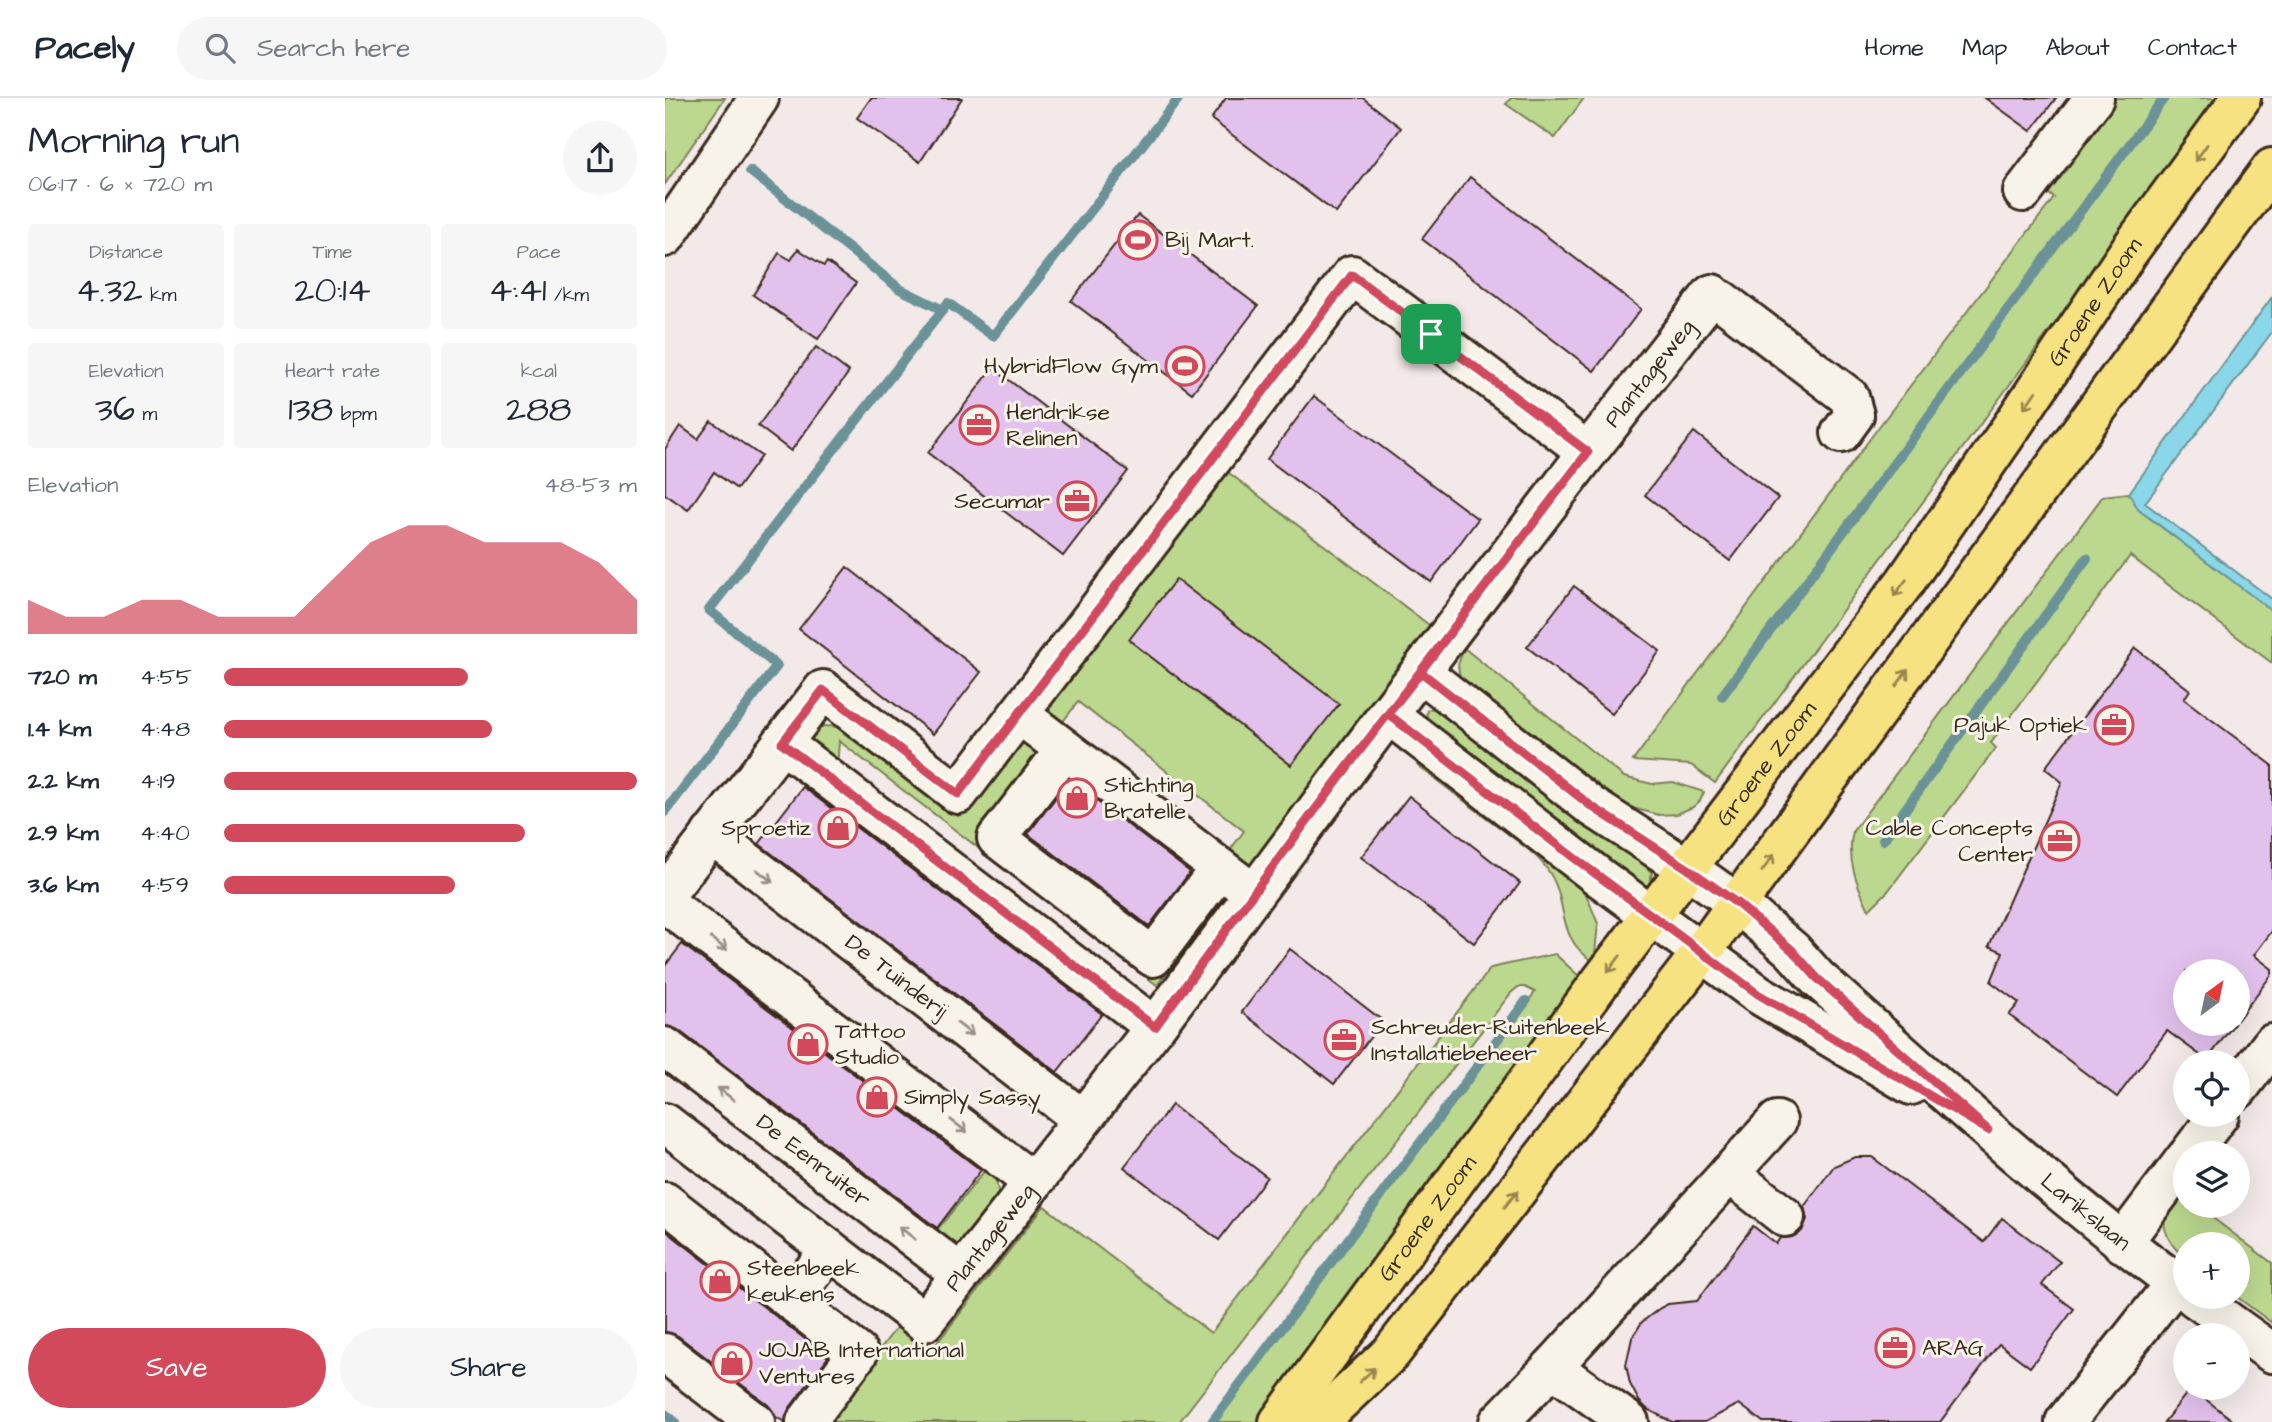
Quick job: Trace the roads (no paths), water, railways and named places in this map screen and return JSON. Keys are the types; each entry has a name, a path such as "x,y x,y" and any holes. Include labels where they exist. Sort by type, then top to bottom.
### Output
{"main road":[{"name":"Groene Zoom","path":"1279,1422 1651,915 1905,582 2129,251 2241,98"},
{"path":"1318,1422 1391,1353 1702,952 2272,168"}],"street":[{"path":"665,237 759,98"},
{"path":"2023,192 2094,98"},
{"path":"665,895 823,690 958,794 1352,275 1588,452"},
{"name":"Plantageweg","path":"665,1123 925,1322 1155,1027 1388,714 1588,452 1717,297 1849,397 1854,415 1842,433"},
{"path":"1421,672 1591,806 1687,868"},
{"path":"1019,714 1253,894"},
{"path":"1388,714 1651,915"},
{"path":"782,743 1155,1027"},
{"path":"1065,750 997,838 1049,878 1153,957 1220,868"},
{"name":"De Tuinderij","path":"711,834 1082,1119"},
{"name":"Larikslaan","path":"1687,868 1738,904 1988,1130 2122,1242 2173,1281"},
{"path":"665,903 1033,1182"},
{"name":"Larikslaan","path":"1651,915 1758,994 1988,1130"},
{"path":"2250,1073 2272,1044"},
{"name":"De Eenruiter","path":"665,1047 961,1274"},
{"path":"1499,1422 1777,1121"},
{"path":"2198,1141 2209,1127"},
{"path":"1729,1173 1785,1217"},
{"path":"2122,1242 2173,1175"},
{"path":"665,1202 858,1353 806,1422"},
{"path":"791,1300 830,1250"},
{"path":"2065,1422 2173,1303"},
{"name":"Larikslaan","path":"2211,1309 2272,1353"},
{"path":"665,1353 755,1422"},
{"path":"1552,1367 1629,1422"}],"water":[{"path":"2272,297 2272,332 2145,503 2272,599 2272,611 2138,509 2129,493"}],"waterway":[{"path":"665,812 777,666 709,610 948,303 993,336 1179,98"},
{"path":"1722,696 2164,98"},
{"path":"750,171 900,289 943,310"},
{"path":"1883,840 2087,558"},
{"path":"1212,1422 1526,1001"},
{"path":"665,1414 675,1422"}],"place":[{"name":"Bij Mart.","path":"1138,240"},
{"name":"HybridFlow Gym","path":"1185,366"},
{"name":"Hendrikse Relinen","path":"979,425"},
{"name":"Secumar","path":"1077,501"},
{"name":"Pajuk Optiek","path":"2114,725"},
{"name":"Stichting Bratelle","path":"1077,798"},
{"name":"Sproetiz","path":"838,828"},
{"name":"Cable Concepts Center","path":"2060,841"},
{"name":"Schreuder-Ruitenbeek Installatiebeheer","path":"1344,1040"},
{"name":"Tattoo Studio","path":"808,1044"},
{"name":"Simply Sassy","path":"877,1097"},
{"name":"Steenbeek keukens","path":"720,1281"},
{"name":"ARAG","path":"1895,1348"},
{"name":"JOJAB International Ventures","path":"732,1363"}]}
